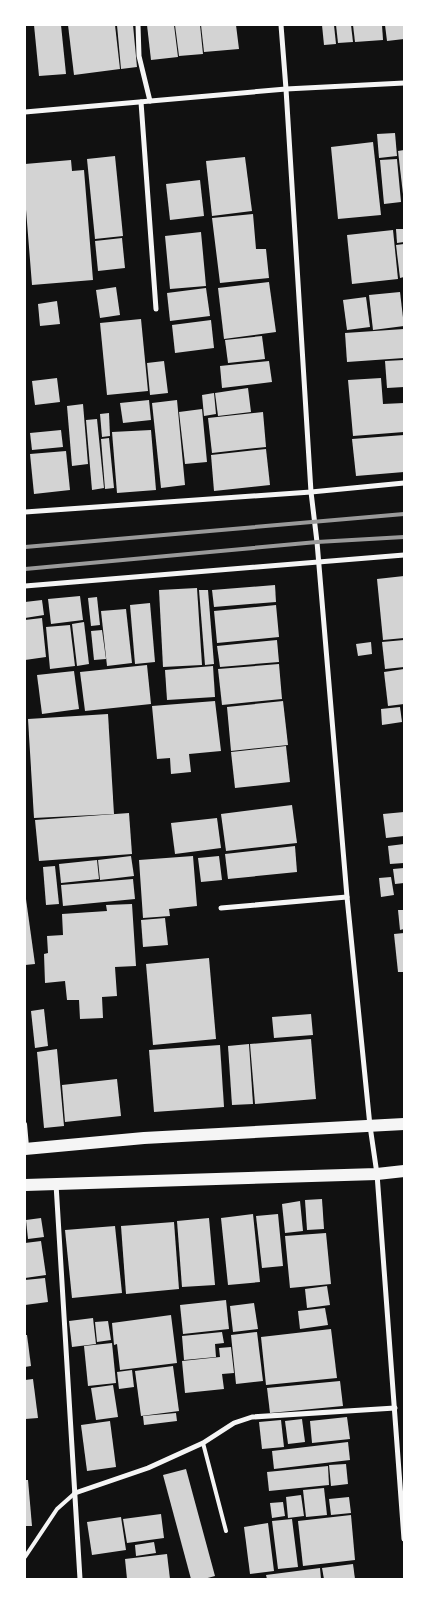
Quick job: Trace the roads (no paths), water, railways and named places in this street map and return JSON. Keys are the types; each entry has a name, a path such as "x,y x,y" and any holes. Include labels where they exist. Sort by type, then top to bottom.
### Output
{"main road":[{"path":"26,1149 144,1138 404,1124"},
{"path":"25,1186 56,1183 377,1174 404,1171"}],"street":[{"path":"138,25 140,56 150,102"},
{"path":"281,25 311,492 370,1126 377,1174 404,1539"},
{"path":"25,112 286,89 404,83"},
{"path":"141,102 156,308"},
{"path":"25,512 311,492 404,483"},
{"path":"25,586 404,555"},
{"path":"221,908 348,897"},
{"path":"56,1183 80,1579"},
{"path":"75,1493 148,1468 203,1443 234,1423 252,1417 394,1408"}],"lane":[{"path":"25,1124 26,1149"},
{"path":"203,1443 226,1531"},
{"path":"25,1557 57,1509 75,1493"}],"railway":[{"path":"25,547 404,514"},
{"path":"25,569 317,542 404,537"}]}
